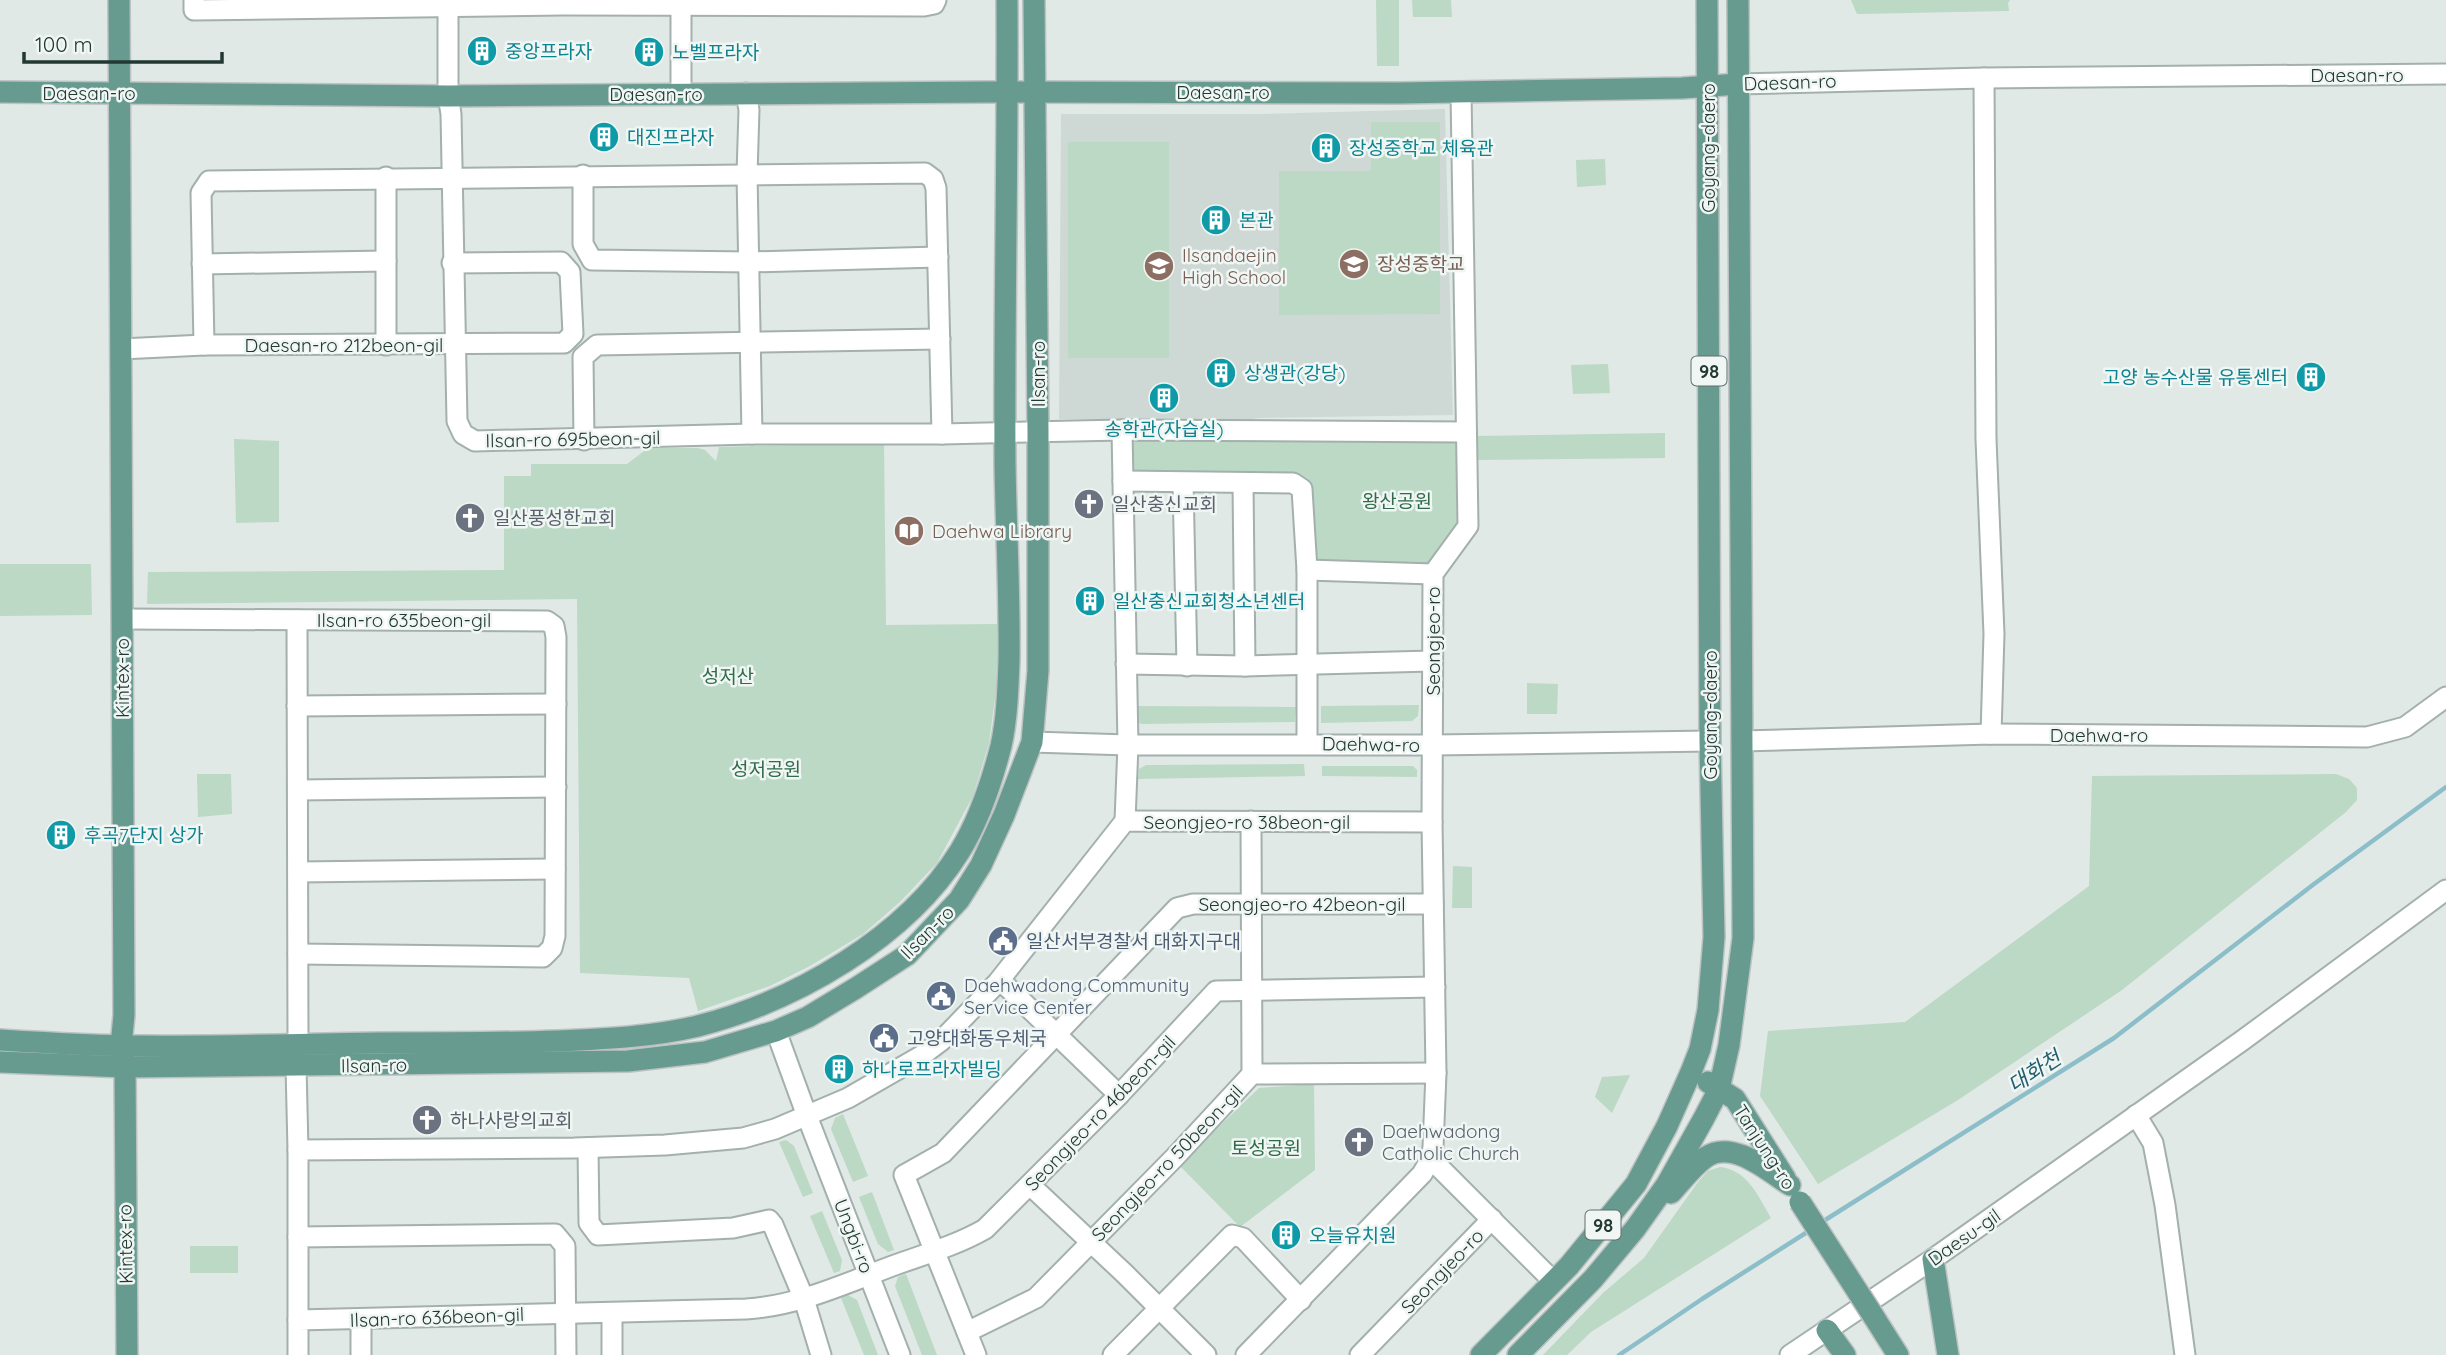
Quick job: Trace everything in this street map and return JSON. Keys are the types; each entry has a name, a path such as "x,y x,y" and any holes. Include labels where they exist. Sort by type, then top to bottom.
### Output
{"main road":[{"name":"Kintex-ro","path":"119,0 123,1056 127,1355"},
{"name":"Ilsan-ro","path":"0,1062 298,1044 612,1039 697,1026 793,992 850,959 901,921 941,878 962,848 985,798 1001,744 1008,693 1005,204 1007,0"},
{"name":"Ilsan-ro","path":"0,1041 123,1056 296,1066 628,1061 705,1052 776,1031 808,1017 907,955 959,900 981,865 999,828 1032,742 1038,671 1034,0"},
{"name":"Goyang-daero","path":"1481,1355 1553,1281 1636,1184 1667,1126 1691,1072 1700,1049 1708,1010 1714,937 1710,741 1707,0"},
{"name":"Goyang-daero","path":"1518,1355 1593,1279 1635,1229 1667,1184 1718,1089 1729,1045 1743,938 1738,0"},
{"name":"Daesan-ro","path":"0,92 447,96 1461,92 1739,84"},
{"name":"Tanjung-ro","path":"1691,1072 1735,1099 1898,1355"},
{"path":"1635,1229 1704,1158 1714,1153 1738,1154 1753,1161 1795,1194"},
{"path":"1933,1259 1948,1355"},
{"path":"1827,1329 1845,1355"}],"street":[{"path":"194,0 194,10 448,3 872,3 924,6 935,2"},
{"name":"Ilsan-ro 695beon-gil","path":"448,3 447,96 451,114 457,421 463,434 475,441 752,434 1122,430 1465,432"},
{"path":"681,3 681,94"},
{"name":"Daesan-ro","path":"1739,84 1984,78 2446,74"},
{"path":"1984,78 1986,439 1994,635 1991,734"},
{"name":"Seongjeo-ro","path":"1360,1355 1492,1219 1431,1159 1436,1073 1432,822 1433,574 1468,526 1461,92"},
{"path":"746,93 752,434"},
{"path":"204,345 201,193 209,181 925,173 933,179 936,188 942,434"},
{"path":"580,176 583,244 592,260 749,261 938,257"},
{"path":"386,177 386,345"},
{"path":"202,264 386,261"},
{"name":"Daesan-ro 212beon-gil","path":"121,349 204,345 565,343 573,334 570,272 561,262 453,264"},
{"path":"584,440 583,357 597,345 940,339"},
{"path":"1122,430 1128,745 1125,821"},
{"path":"1123,481 1293,483 1302,489 1307,570 1307,744"},
{"path":"1183,483 1187,666"},
{"path":"1243,483 1245,666"},
{"path":"1307,570 1433,574"},
{"path":"122,619 297,620"},
{"name":"Ilsan-ro 635beon-gil","path":"298,1044 297,620 547,621 554,626 556,637 556,704"},
{"path":"1126,664 1245,666 1432,661"},
{"name":"Daehwa-ro","path":"1742,741 1991,734 2367,737 2404,727 2446,696"},
{"path":"298,706 556,704 555,936 552,948 543,957 298,954"},
{"name":"Daehwa-ro","path":"1032,742 1128,745 1433,745 1710,741"},
{"path":"298,790 556,787"},
{"name":"Seongjeo-ro 38beon-gil","path":"807,1116 848,1098 921,1056 941,1041 1000,980 1125,821 1432,822"},
{"path":"1251,821 1252,1074"},
{"path":"298,872 555,869"},
{"name":"Daesu-gil","path":"1790,1355 1933,1259 2446,890"},
{"name":"Seongjeo-ro 42beon-gil","path":"934,1251 904,1175 943,1153 1177,908 1193,904 1433,904"},
{"path":"1000,980 1119,1095"},
{"name":"Seongjeo-ro 46beon-gil","path":"804,1299 960,1243 985,1228 1119,1095 1216,991 1435,987"},
{"name":"Ungbi-ro","path":"776,1031 900,1355"},
{"path":"296,1066 298,1355"},
{"name":"Seongjeo-ro 50beon-gil","path":"967,1332 1036,1298 1175,1157 1252,1074 1436,1073"},
{"path":"2136,1115 2153,1143 2165,1205 2185,1355"},
{"path":"298,1150 587,1148 705,1143 743,1138 807,1116"},
{"path":"587,1148 589,1223 598,1235 733,1228 769,1220 804,1299 821,1355"},
{"path":"1246,1355 1422,1174 1431,1159"},
{"path":"1030,1185 1206,1355"},
{"path":"1492,1219 1553,1281"},
{"path":"298,1237 555,1234 565,1246 571,1313 566,1355"},
{"path":"1113,1355 1232,1236 1242,1238 1301,1300"},
{"path":"934,1251 976,1355"},
{"name":"Ilsan-ro 636beon-gil","path":"298,1320 759,1309 804,1299"},
{"path":"612,1312 612,1355"},
{"path":"361,1320 361,1355"}],"shaded area":[{"path":"1445,109 1453,415 1258,418 1238,422 1059,419 1061,114 1259,114"}],"green space":[{"path":"1376,0 1399,0 1399,66 1377,66"},
{"path":"1412,0 1451,0 1452,17 1413,17"},
{"path":"1851,0 2010,0 2009,11 1857,14"},
{"path":"1371,122 1440,122 1440,314 1279,315 1279,171 1371,171"},
{"path":"1068,142 1169,142 1169,358 1068,358"},
{"path":"1605,159 1606,185 1577,187 1576,160"},
{"path":"1608,364 1610,393 1573,394 1571,365"},
{"path":"1665,433 1665,458 1476,460 1476,436"},
{"name":"왕산공원","path":"1448,435 1458,442 1462,509 1457,524 1432,563 1426,566 1313,564 1313,492 1308,479 1301,475 1143,476 1133,467 1130,445 1136,441"},
{"path":"234,439 279,441 279,522 236,523"},
{"name":"성저공원","path":"884,445 886,625 998,624 996,691 989,743 973,796 937,863 900,902 863,934 810,966 770,986 698,1011 689,978 580,973 577,599 147,604 148,572 504,570 504,476 531,476 531,464 627,464 648,448 698,448 705,450 716,461 719,447"},
{"path":"0,564 91,564 92,615 0,616"},
{"path":"1527,683 1558,684 1557,714 1527,714"},
{"path":"1419,705 1418,716 1412,721 1321,723 1321,706"},
{"path":"1135,706 1296,707 1295,722 1141,724 1136,720"},
{"path":"1304,764 1305,776 1138,779 1139,769 1146,765"},
{"path":"1322,766 1413,766 1417,770 1417,777 1322,776"},
{"path":"197,774 231,774 232,814 198,817"},
{"path":"2336,774 2349,779 2357,788 2357,800 2346,812 2122,990 1958,1100 1818,1184 1760,1096 1768,1031 1905,1022 2089,886 2092,776"},
{"path":"1453,866 1472,867 1472,908 1452,908"},
{"path":"1630,1075 1612,1113 1595,1097 1602,1077"},
{"name":"토성공원","path":"1314,1084 1315,1170 1240,1227 1179,1165 1259,1088"},
{"path":"843,1114 868,1176 853,1182 831,1129 835,1118"},
{"path":"786,1140 794,1146 813,1193 803,1197 779,1142"},
{"path":"1720,1167 1738,1173 1751,1185 1771,1218 1591,1332 1567,1355 1543,1355 1603,1293 1644,1258 1698,1182 1708,1171"},
{"path":"872,1192 894,1250 888,1252 878,1244 859,1197"},
{"path":"822,1211 842,1260 840,1271 834,1273 810,1216"},
{"path":"190,1246 238,1246 238,1273 190,1273"},
{"path":"906,1274 937,1355 922,1355 895,1286 898,1277"},
{"path":"848,1295 857,1300 878,1355 864,1355 841,1298"}],"waterway":[{"name":"대화천","path":"1822,1222 2114,1038 2314,884 2446,787"},
{"name":"대화천","path":"1619,1355 1812,1229"}],"place":[{"name":"중앙프라자","path":"482,51"},
{"name":"노벨프라자","path":"649,52"},
{"name":"대진프라자","path":"604,137"},
{"name":"장성중학교 체육관","path":"1326,148"},
{"name":"본관","path":"1216,220"},
{"name":"장성중학교","path":"1354,264"},
{"name":"Ilsandaejin High School","path":"1159,266"},
{"name":"상생관(강당)","path":"1221,373"},
{"name":"고양 농수산물 유통센터","path":"2311,377"},
{"name":"송학관(자습실)","path":"1164,398"},
{"name":"일산충신교회","path":"1089,504"},
{"name":"일산풍성한교회","path":"470,518"},
{"name":"Daehwa Library","path":"909,531"},
{"name":"일산충신교회청소년센터","path":"1090,601"},
{"name":"후곡7단지 상가","path":"61,835"},
{"name":"일산서부경찰서 대화지구대","path":"1003,941"},
{"name":"Daehwadong Community Service Center","path":"941,996"},
{"name":"고양대화동우체국","path":"884,1038"},
{"name":"하나로프라자빌딩","path":"839,1069"},
{"name":"하나사랑의교회","path":"427,1120"},
{"name":"Daehwadong Catholic Church","path":"1359,1142"},
{"name":"오늘유치원","path":"1286,1235"}],"park label":[{"name":"성저산","path":"728,676"}]}
